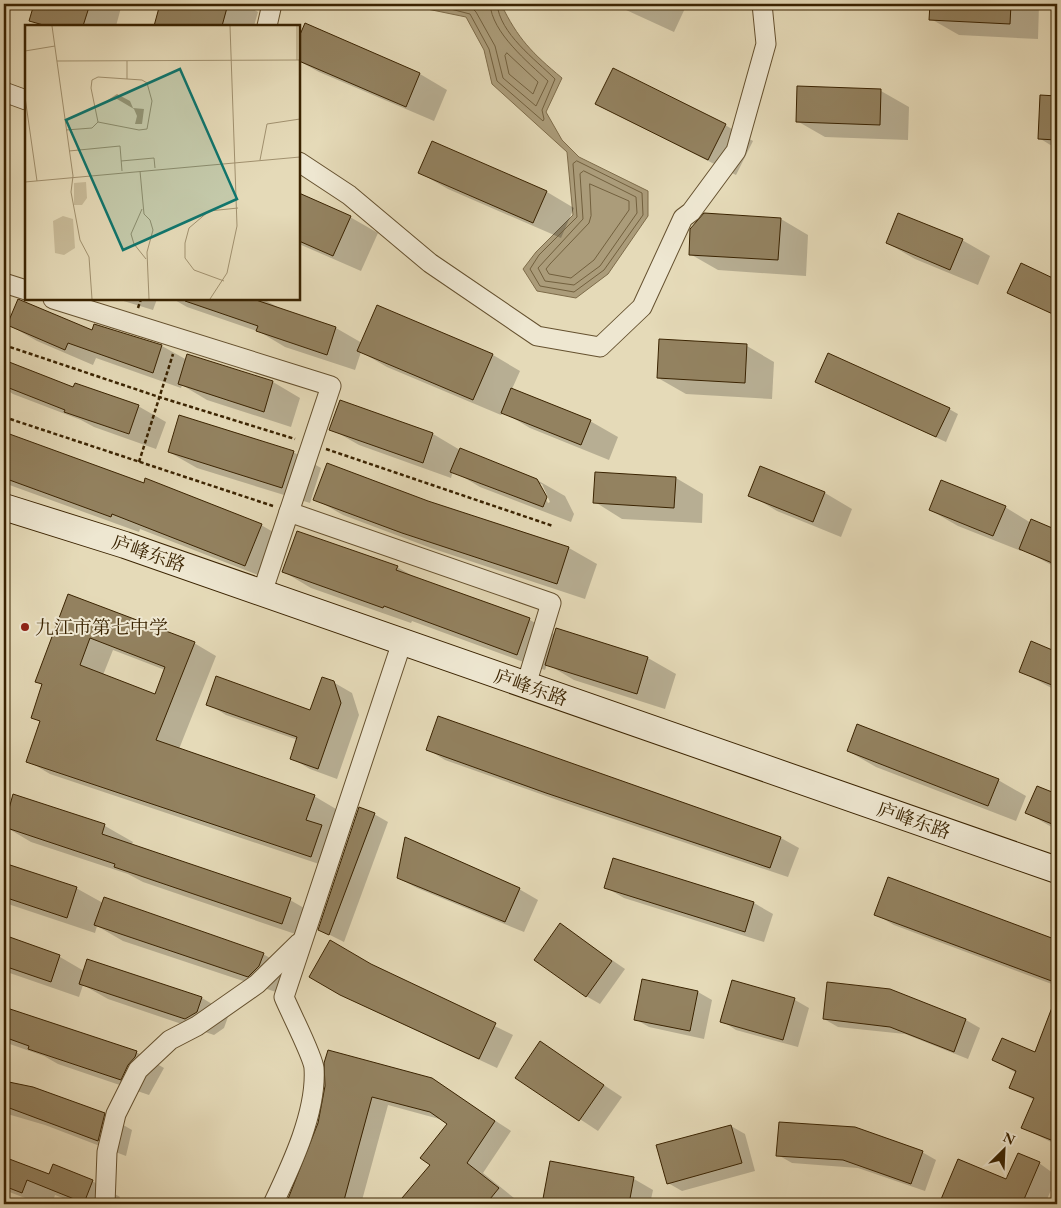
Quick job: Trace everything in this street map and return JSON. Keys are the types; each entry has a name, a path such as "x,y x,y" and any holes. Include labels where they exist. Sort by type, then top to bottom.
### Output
{"main road":[{"name":"庐峰东路","path":"4,507 125,545 1057,870"}],"street":[{"path":"267,25 272,4"},
{"path":"300,163 349,194 430,263 537,336 600,347 642,307 683,218 691,212 736,151 766,44 762,4"},
{"path":"4,92 25,100"},
{"path":"4,283 25,290"},
{"path":"56,300 331,386 262,593"},
{"path":"289,512 551,603 526,685"},
{"path":"273,1204 296,1153 309,1110 314,1067 284,997 300,942 402,642"},
{"path":"106,1204 108,1152 116,1114 138,1070 170,1040 197,1026 257,984 300,942"}],"path":[{"path":"139,462 178,338"},
{"path":"4,345 160,397 312,444 553,526"},
{"path":"4,416 289,512"}],"water":[{"path":"403,4 501,4 513,27 527,45 562,78 546,112 562,140 579,157 648,191 648,216 608,274 576,298 537,291 523,269 536,252 573,215 567,152 492,84 484,50 466,17"}],"building":[{"path":"34,4 90,4 83,25 43,25 29,21"},
{"path":"160,4 228,4 222,25 154,25"},
{"path":"930,4 1011,4 1010,24 929,20"},
{"path":"305,23 420,73 406,107 300,61 300,35"},
{"path":"613,68 726,124 708,160 595,104"},
{"path":"797,86 881,89 880,125 796,122"},
{"path":"1040,95 1057,96 1057,140 1038,139"},
{"path":"432,141 547,191 533,223 418,173"},
{"path":"300,193 351,216 333,256 300,241"},
{"path":"704,213 781,218 778,260 689,255 690,229"},
{"path":"898,213 963,239 950,270 886,243"},
{"path":"1021,263 1057,280 1057,316 1007,293"},
{"path":"18,299 92,330 94,324 162,345 153,373 68,343 65,350 7,325"},
{"path":"256,300 336,327 327,355 256,331 258,326 185,301"},
{"path":"377,305 493,354 473,400 357,351"},
{"path":"659,339 747,344 745,383 657,378"},
{"path":"828,353 950,408 936,437 815,382"},
{"path":"187,354 273,381 264,412 178,384"},
{"path":"4,360 73,387 75,383 139,405 129,434 64,412 65,410 4,386"},
{"path":"511,388 591,420 581,445 501,413"},
{"path":"340,400 433,433 423,463 329,430"},
{"path":"179,415 294,451 282,488 168,452"},
{"path":"4,432 144,483 145,478 262,524 245,566 112,514 111,517 4,478"},
{"path":"460,448 537,479 547,497 543,507 450,472"},
{"path":"327,463 428,501 569,547 557,584 402,533 313,500"},
{"path":"760,466 825,492 813,522 748,496"},
{"path":"595,472 676,477 674,508 593,503"},
{"path":"941,480 1006,506 993,536 929,510"},
{"path":"1031,519 1057,530 1057,565 1019,549"},
{"path":"297,531 398,566 396,570 530,618 517,655 384,606 383,608 282,572"},
{"path":"68,594 195,642 156,740 315,795 306,820 322,825 311,857 26,762 40,721 31,718 42,684 35,682","holes":["90,638 165,667 155,694 80,665"]},
{"path":"556,628 648,657 637,694 545,665"},
{"path":"1031,641 1057,652 1057,687 1019,672"},
{"path":"216,676 310,710 322,677 334,681 341,703 318,769 290,759 297,737 206,705"},
{"path":"438,716 781,837 770,868 546,793 426,750"},
{"path":"857,724 999,779 988,806 847,751"},
{"path":"1037,786 1057,794 1057,826 1025,813"},
{"path":"13,794 105,824 102,834 291,898 282,924 114,867 115,864 4,827"},
{"path":"359,807 375,813 329,935 318,930"},
{"path":"405,837 520,888 505,922 397,878"},
{"path":"613,858 754,902 745,932 604,888"},
{"path":"4,863 77,887 67,918 4,897"},
{"path":"888,877 1057,940 1057,983 874,915"},
{"path":"104,897 264,953 259,966 248,977 94,925"},
{"path":"560,923 612,961 586,997 534,960"},
{"path":"4,935 60,955 51,982 4,966"},
{"path":"330,940 371,964 496,1023 479,1059 340,995 309,977"},
{"path":"87,959 202,997 197,1012 185,1019 79,984"},
{"path":"642,979 698,991 690,1031 634,1020"},
{"path":"732,980 795,998 783,1040 720,1022"},
{"path":"827,982 890,989 966,1019 954,1052 890,1027 823,1019"},
{"path":"1056,997 1057,1126 1051,1140 1021,1128 1034,1098 1009,1088 1016,1071 992,1060 1002,1038 1035,1052"},
{"path":"4,1007 137,1051 135,1057 128,1065 121,1080 28,1049 29,1046 4,1037"},
{"path":"540,1041 604,1085 579,1121 515,1078"},
{"path":"328,1050 432,1078 495,1121 467,1163 499,1188 486,1204 409,1204 402,1198 430,1165 420,1158 447,1124 430,1112 372,1097 343,1204 286,1204 318,1123 325,1086 324,1063"},
{"path":"4,1081 33,1087 105,1113 98,1141 4,1106"},
{"path":"779,1122 855,1127 923,1151 911,1184 843,1160 776,1156"},
{"path":"731,1125 742,1163 667,1184 656,1145"},
{"path":"1018,1153 1040,1162 1022,1204 939,1204 958,1159 1006,1179"},
{"path":"4,1157 49,1174 53,1164 93,1180 84,1203 27,1180 22,1193 4,1186"},
{"path":"550,1161 634,1177 629,1204 542,1204"}],"place":[{"name":"九江市第七中学","path":"25,627"}]}
